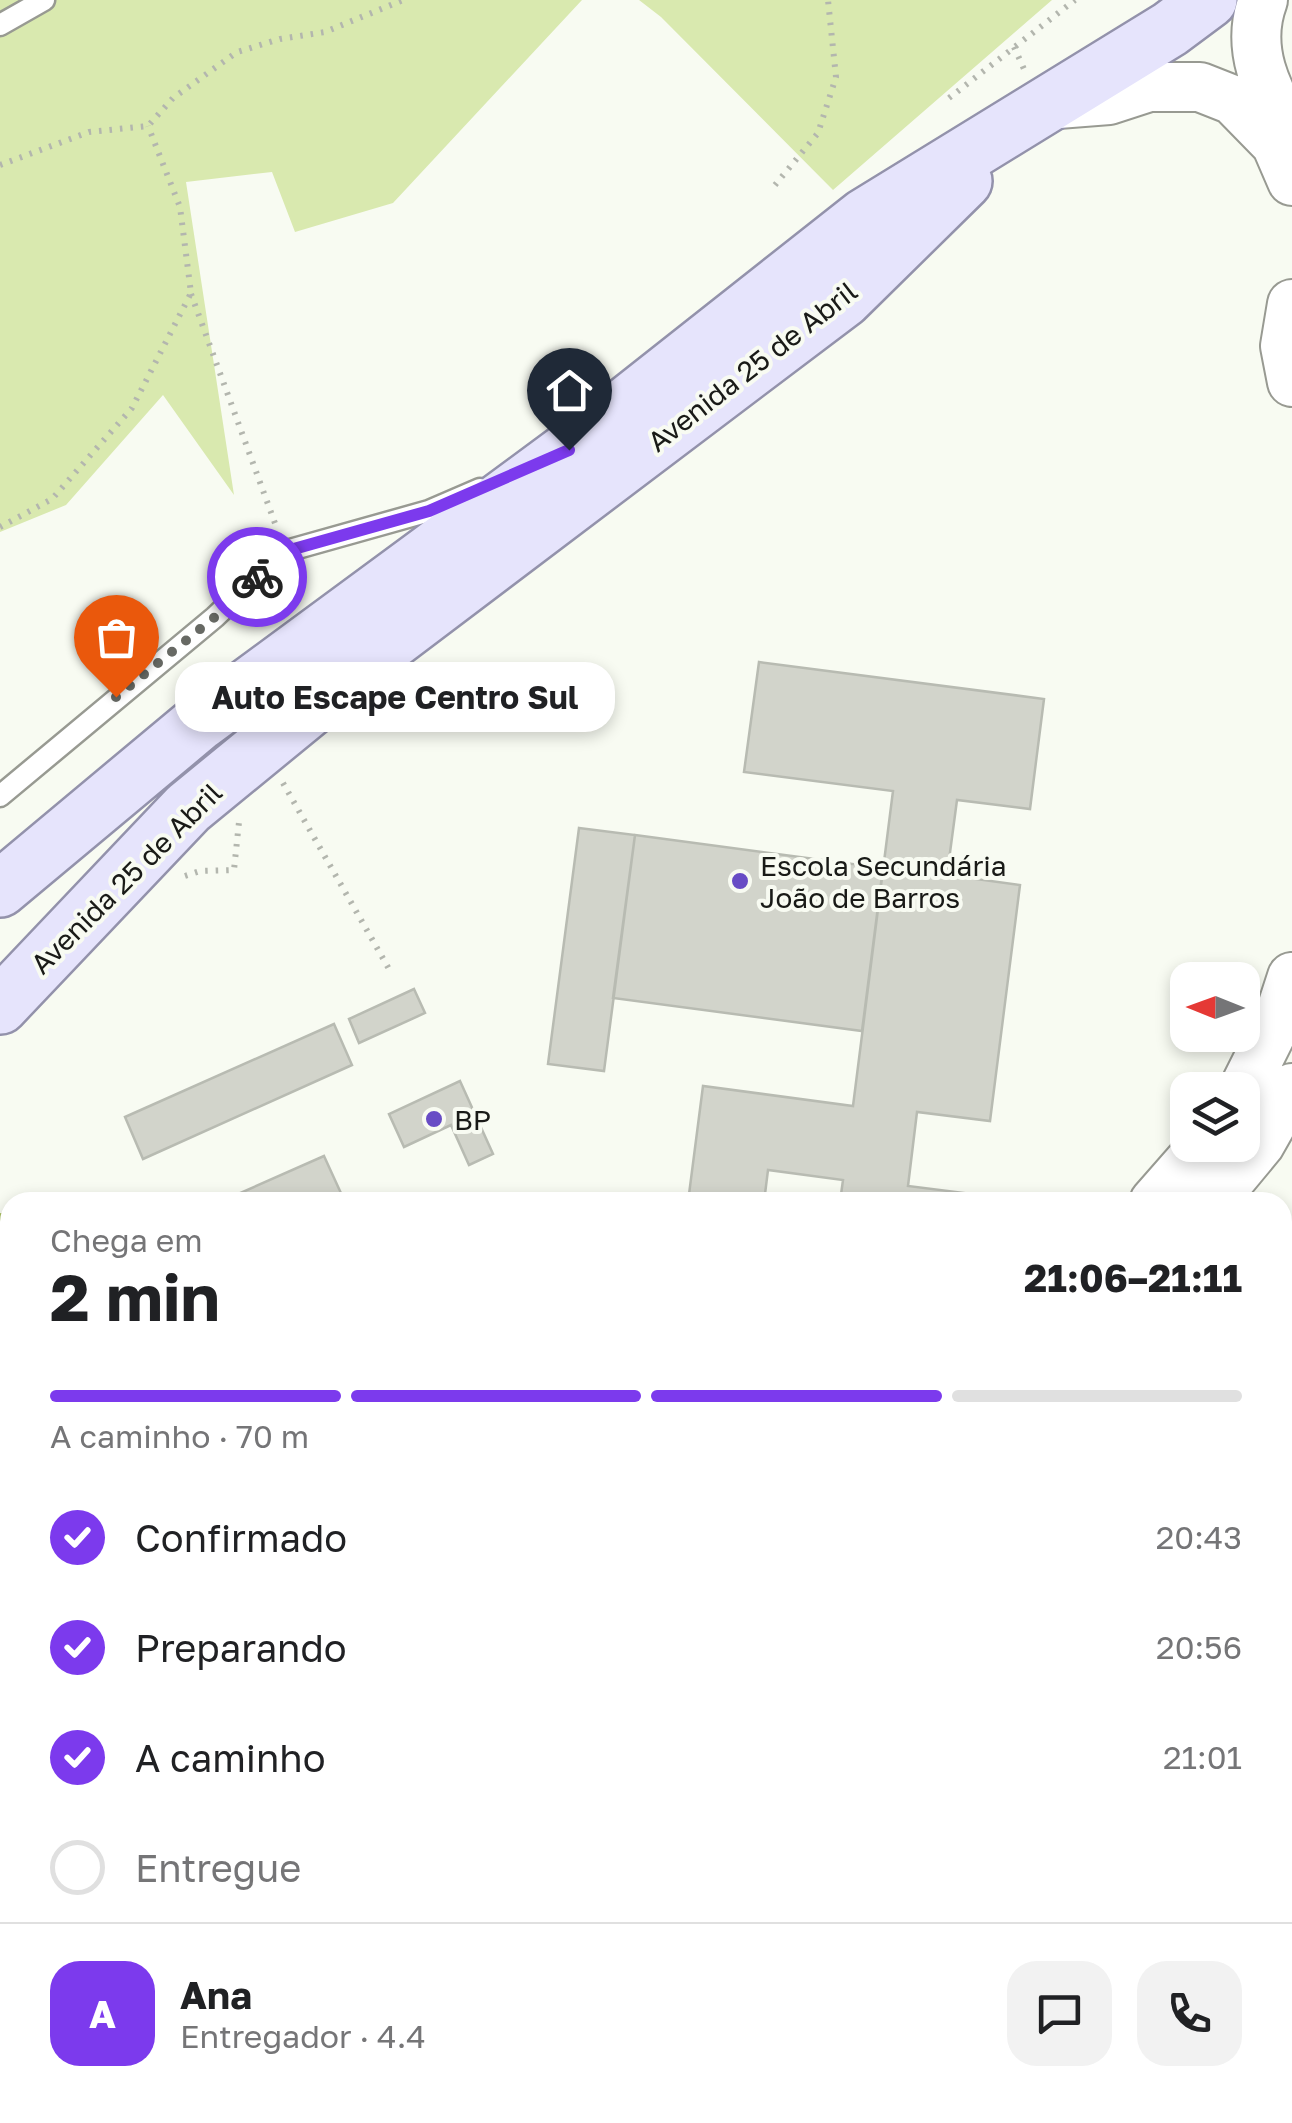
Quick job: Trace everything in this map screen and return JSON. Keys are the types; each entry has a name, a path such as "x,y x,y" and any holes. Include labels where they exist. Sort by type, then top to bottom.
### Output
{"main road":[{"name":"Avenida 25 de Abril","path":"0,889 200,722 569,450 864,217 1209,0"},
{"name":"Avenida 25 de Abril","path":"0,1006 188,808 394,640 844,298 1041,105"}],"street":[{"path":"1263,0 1256,46 1262,80 1292,130"},
{"path":"1041,105 1109,100 1149,86 1200,88 1233,100 1265,132 1276,144 1292,182"},
{"path":"1292,304 1286,346 1292,382"},
{"path":"1252,1072 1278,1020 1292,977"},
{"path":"1220,1192 1260,1144 1292,1088"},
{"path":"1163,1192 1189,1162"}],"lane":[{"path":"0,25 44,0"},
{"path":"0,796 215,617 283,552 429,511 569,450"}],"path":[{"path":"0,165 89,132 148,126 172,98 237,52 280,39 325,32 402,0"},
{"path":"775,185 818,133 836,77 828,0"},
{"path":"949,98 1075,0"},
{"path":"148,126 180,208 190,293 283,552"},
{"path":"0,527 52,499 132,408 190,293"},
{"path":"283,782 389,970"}],"green space":[{"path":"0,0 582,0 393,203 295,232 272,172 186,182 234,495 163,395 66,505 0,532"},
{"path":"639,0 1052,0 833,190 661,17"}],"building":[{"path":"759,662 1044,699 1030,809 957,800 947,875 1020,885 990,1121 917,1112 908,1186 956,1192 841,1192 843,1180 768,1170 765,1192 689,1192 703,1086 853,1106 893,791 744,772"},
{"path":"579,828 635,835 604,1071 548,1064"},
{"path":"635,835 883,868 862,1031 613,998"},
{"path":"414,989 425,1013 359,1043 349,1019"},
{"path":"334,1024 352,1065 143,1159 125,1117"},
{"name":"BP","path":"460,1081 493,1154 469,1165 451,1125 404,1147 389,1114"},
{"path":"324,1156 340,1192 243,1192"}],"way so far":[{"path":"116,697 215,617 257,577"}],"place":[{"name":"Auto Escape Centro Sul","path":"116,697"},
{"name":"Escola Secundária João de Barros","path":"740,881"},
{"name":"BP","path":"434,1119"}],"route":[{"path":"257,577 283,552 429,511 569,450"}]}
